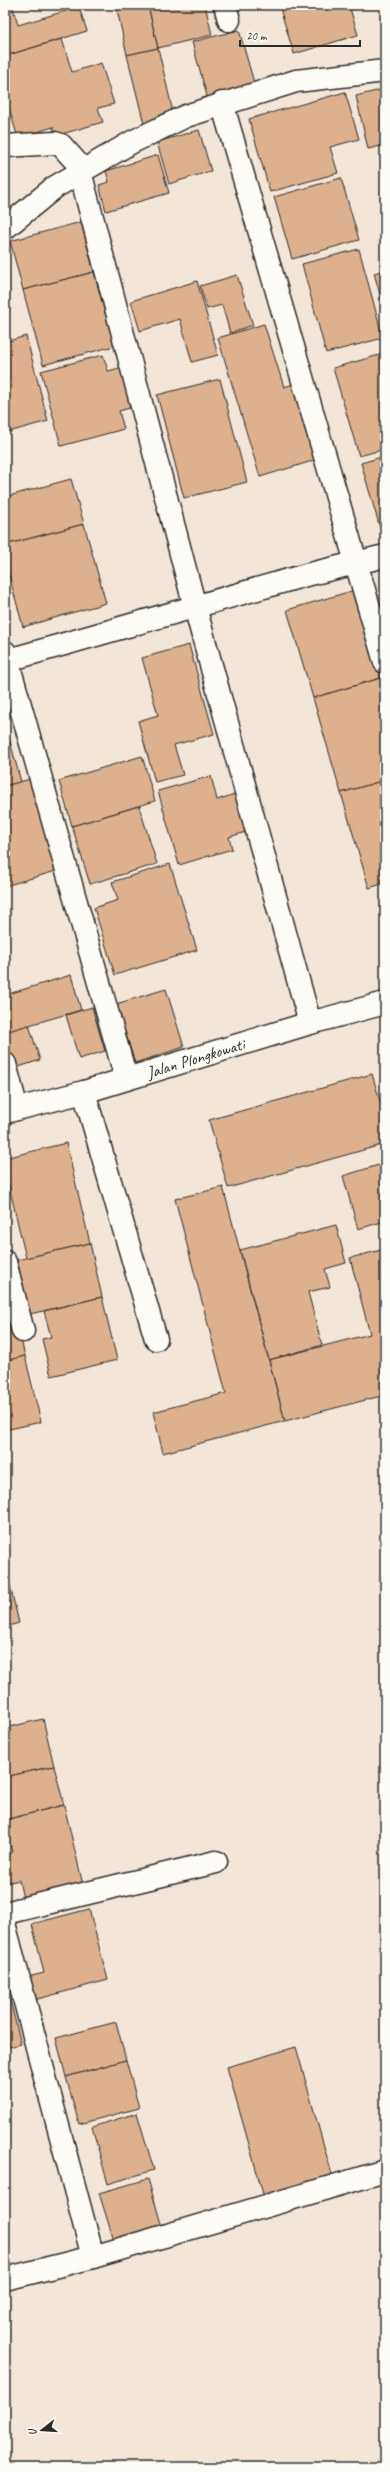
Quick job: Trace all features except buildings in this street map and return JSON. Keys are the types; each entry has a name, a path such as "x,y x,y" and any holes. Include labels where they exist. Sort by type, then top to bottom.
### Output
{"street":[{"path":"5,228 55,188 76,164 132,142 186,116 222,103 296,81 385,71"},
{"path":"222,103 358,564 385,662"},
{"path":"5,146 55,143 61,145 76,164 195,607 310,1023"},
{"path":"126,1078 6,658 195,607 306,575 358,564 385,556"},
{"name":"Jalan Plongkowati","path":"11,1110 84,1092 310,1023 385,1003"},
{"path":"5,1064 11,1110"},
{"path":"84,1092 156,1339"},
{"path":"5,1262 23,1330"},
{"path":"5,1913 216,1862"},
{"path":"5,1927 93,2257"},
{"path":"5,2279 93,2257 385,2171"}]}
